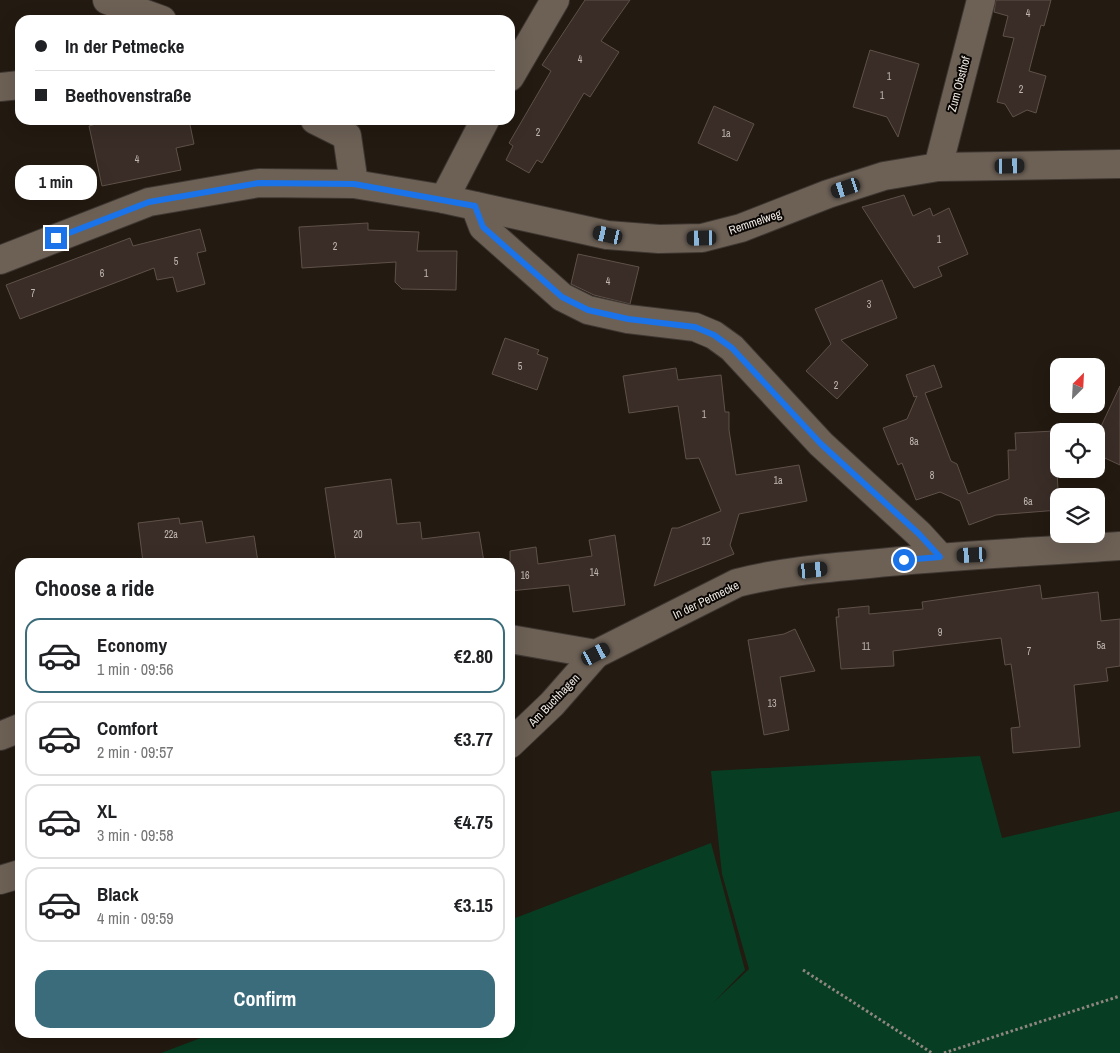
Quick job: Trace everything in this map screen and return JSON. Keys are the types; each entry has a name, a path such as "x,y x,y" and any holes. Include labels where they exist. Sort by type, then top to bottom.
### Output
{"street":[{"path":"107,0 148,15"},
{"path":"515,69 555,0"},
{"name":"Zum Obsthof","path":"938,168 981,0"},
{"path":"0,87 15,86"},
{"path":"325,125 347,136 354,184"},
{"path":"444,198 482,125"},
{"name":"Remmelweg","path":"0,260 149,202 259,183 354,184 444,198 608,235 659,239 702,238 741,228 828,194 884,176 938,168 1120,164"},
{"path":"475,206 483,227 562,297 588,310 628,319 695,327 714,335 732,348 821,444 919,534 940,557"},
{"name":"In der Petmecke","path":"596,654 737,584 795,572 940,557 1120,546"},
{"path":"515,640 596,654"},
{"name":"Am Buchhagen","path":"515,739 552,704 596,654"},
{"path":"0,736 15,730"},
{"path":"0,880 15,876"}],"path":[{"path":"803,970 932,1053"},
{"path":"944,1053 1120,996"}],"green space":[{"path":"980,756 1002,838 1120,811 1120,1053 161,1053 201,1038 515,1038 515,918 711,843 745,970 713,1003 749,969 722,874 711,771"}],"building":[{"path":"585,0 630,0 601,41 619,52 590,97 584,93 542,163 537,160 529,173 506,160 513,146 509,143 551,71 542,65"},
{"path":"996,0 1051,0 1044,26 1041,25 1029,71 1046,76 1036,113 1027,110 1013,117 1005,104 997,102 1014,38 1003,36 1008,16 994,12"},
{"path":"870,50 919,64 898,137 887,117 853,107"},
{"path":"714,106 754,124 737,161 698,143"},
{"path":"190,125 194,144 176,148 181,170 102,186 89,126"},
{"path":"904,195 913,216 930,208 933,216 949,208 968,254 938,267 942,276 914,288 862,207"},
{"path":"368,223 368,230 419,232 417,251 457,251 456,290 402,289 395,282 396,262 302,268 299,227"},
{"path":"200,229 206,251 197,253 205,284 177,292 173,277 157,280 154,268 20,319 6,285 130,238 133,246"},
{"path":"578,254 639,267 630,304 594,295 571,284"},
{"path":"882,280 897,318 841,340 868,365 837,399 806,371 831,344 815,309"},
{"path":"505,338 539,350 537,354 548,358 537,390 492,374"},
{"path":"934,365 942,387 925,393 951,461 957,464 968,494 1009,479 1008,450 1016,450 1015,433 1050,431 1050,478 1057,478 1058,488 1050,488 1050,511 996,515 969,525 960,501 940,492 916,500 902,463 898,465 883,428 907,419 917,396 914,397 906,375"},
{"path":"676,368 678,380 721,375 725,412 729,412 729,430 736,475 799,465 807,501 739,514 730,545 734,554 654,586 672,528 678,528 721,511 699,458 686,459 678,406 629,413 623,376"},
{"path":"1120,386 1120,465 1105,458 1105,423 1103,423"},
{"path":"391,479 397,524 420,522 422,539 479,532 483,558 335,558 325,488"},
{"path":"179,518 180,524 202,521 206,543 254,536 257,558 142,558 138,523"},
{"path":"615,535 625,605 573,612 569,585 515,590 515,558 510,558 510,551 536,547 538,564 592,556 589,540"},
{"path":"1040,585 1042,599 1098,592 1101,621 1120,619 1120,666 1106,668 1108,681 1074,685 1080,747 1013,753 1011,728 1020,727 1011,664 1005,665 1001,638 893,651 894,666 841,669 836,617 839,617 838,609 869,606 869,614 923,609 922,602"},
{"path":"795,629 815,671 780,677 789,730 764,735 748,640 784,634"}],"route":[{"path":"56,238 149,202 259,183 354,184 444,198 475,206 483,227 562,297 588,310 628,319 695,327 714,335 732,348 821,444 919,534 940,557 904,560"}]}
